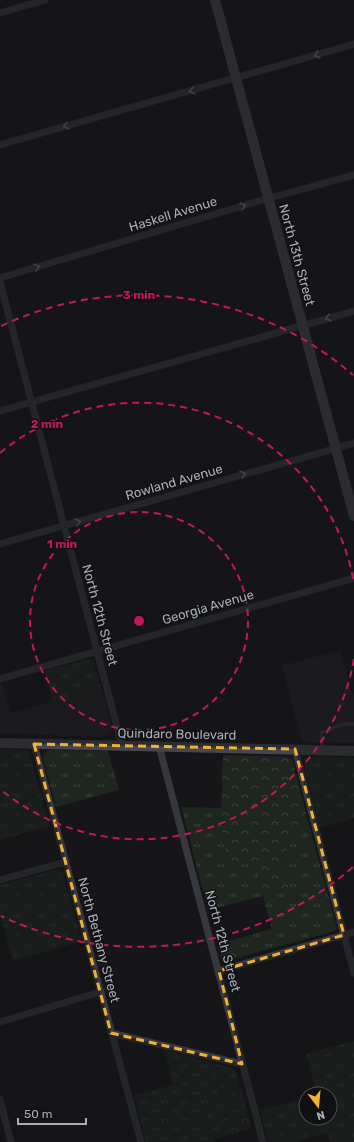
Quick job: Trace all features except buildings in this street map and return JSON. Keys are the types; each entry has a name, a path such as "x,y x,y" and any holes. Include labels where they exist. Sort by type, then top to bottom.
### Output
{"street":[{"path":"0,13 45,0"},
{"name":"North 13th Street","path":"215,0 354,516"},
{"path":"0,145 354,44"},
{"name":"Haskell Avenue","path":"0,278 354,174"},
{"name":"North 12th Street","path":"0,282 122,746"},
{"path":"0,411 354,311"},
{"name":"Rowland Avenue","path":"0,544 354,443"},
{"name":"Georgia Avenue","path":"0,679 354,578"},
{"name":"Quindaro Boulevard","path":"0,743 354,751"},
{"name":"North Bethany Street","path":"34,744 141,1142"},
{"name":"North 12th Street","path":"159,746 263,1142"},
{"path":"295,750 354,973"},
{"path":"0,880 65,862"},
{"path":"219,970 354,932"},
{"path":"0,1022 100,992"},
{"path":"111,1033 242,1064"},
{"path":"0,1099 11,1142"}],"lane":[{"path":"324,750 321,733 343,724 354,724"}],"highlighted area":[{"path":"34,744 295,749 344,935 219,971 242,1064 111,1033"}],"shaded area":[{"path":"340,650 352,694 354,694 354,743 302,742 282,666"},
{"path":"0,684 2,684 11,713 101,687 112,727 110,732 106,736 99,737 0,733"}],"green space":[{"path":"89,659 93,660 101,687 53,702 44,671"},
{"path":"0,749 26,750 29,752 50,826 0,840"},
{"path":"48,750 108,751 119,790 56,807 43,758"},
{"path":"223,755 287,757 293,762 308,821 291,836 281,867 289,887 263,895 255,861 229,867 221,825"},
{"path":"309,758 354,758 354,818 320,828 305,768 305,762"},
{"path":"181,807 222,808 221,825 229,867 255,860 263,895 289,887 281,868 291,836 308,821 337,928 335,931 226,961 222,960 218,944 272,929 263,896 208,910"},
{"path":"58,869 62,872 82,941 13,961 0,914 0,885"},
{"path":"354,1041 354,1142 330,1142 328,1133 295,1142 268,1142 260,1110 298,1100 298,1126 338,1126 338,1086 315,1086 306,1054"},
{"path":"164,1050 214,1063 222,1093 199,1124 204,1132 234,1109 246,1106 251,1129 214,1139 215,1142 146,1142 134,1095 173,1085"},
{"path":"214,1063 231,1068 236,1072 246,1106 234,1109 204,1132 199,1124 222,1093"}]}
